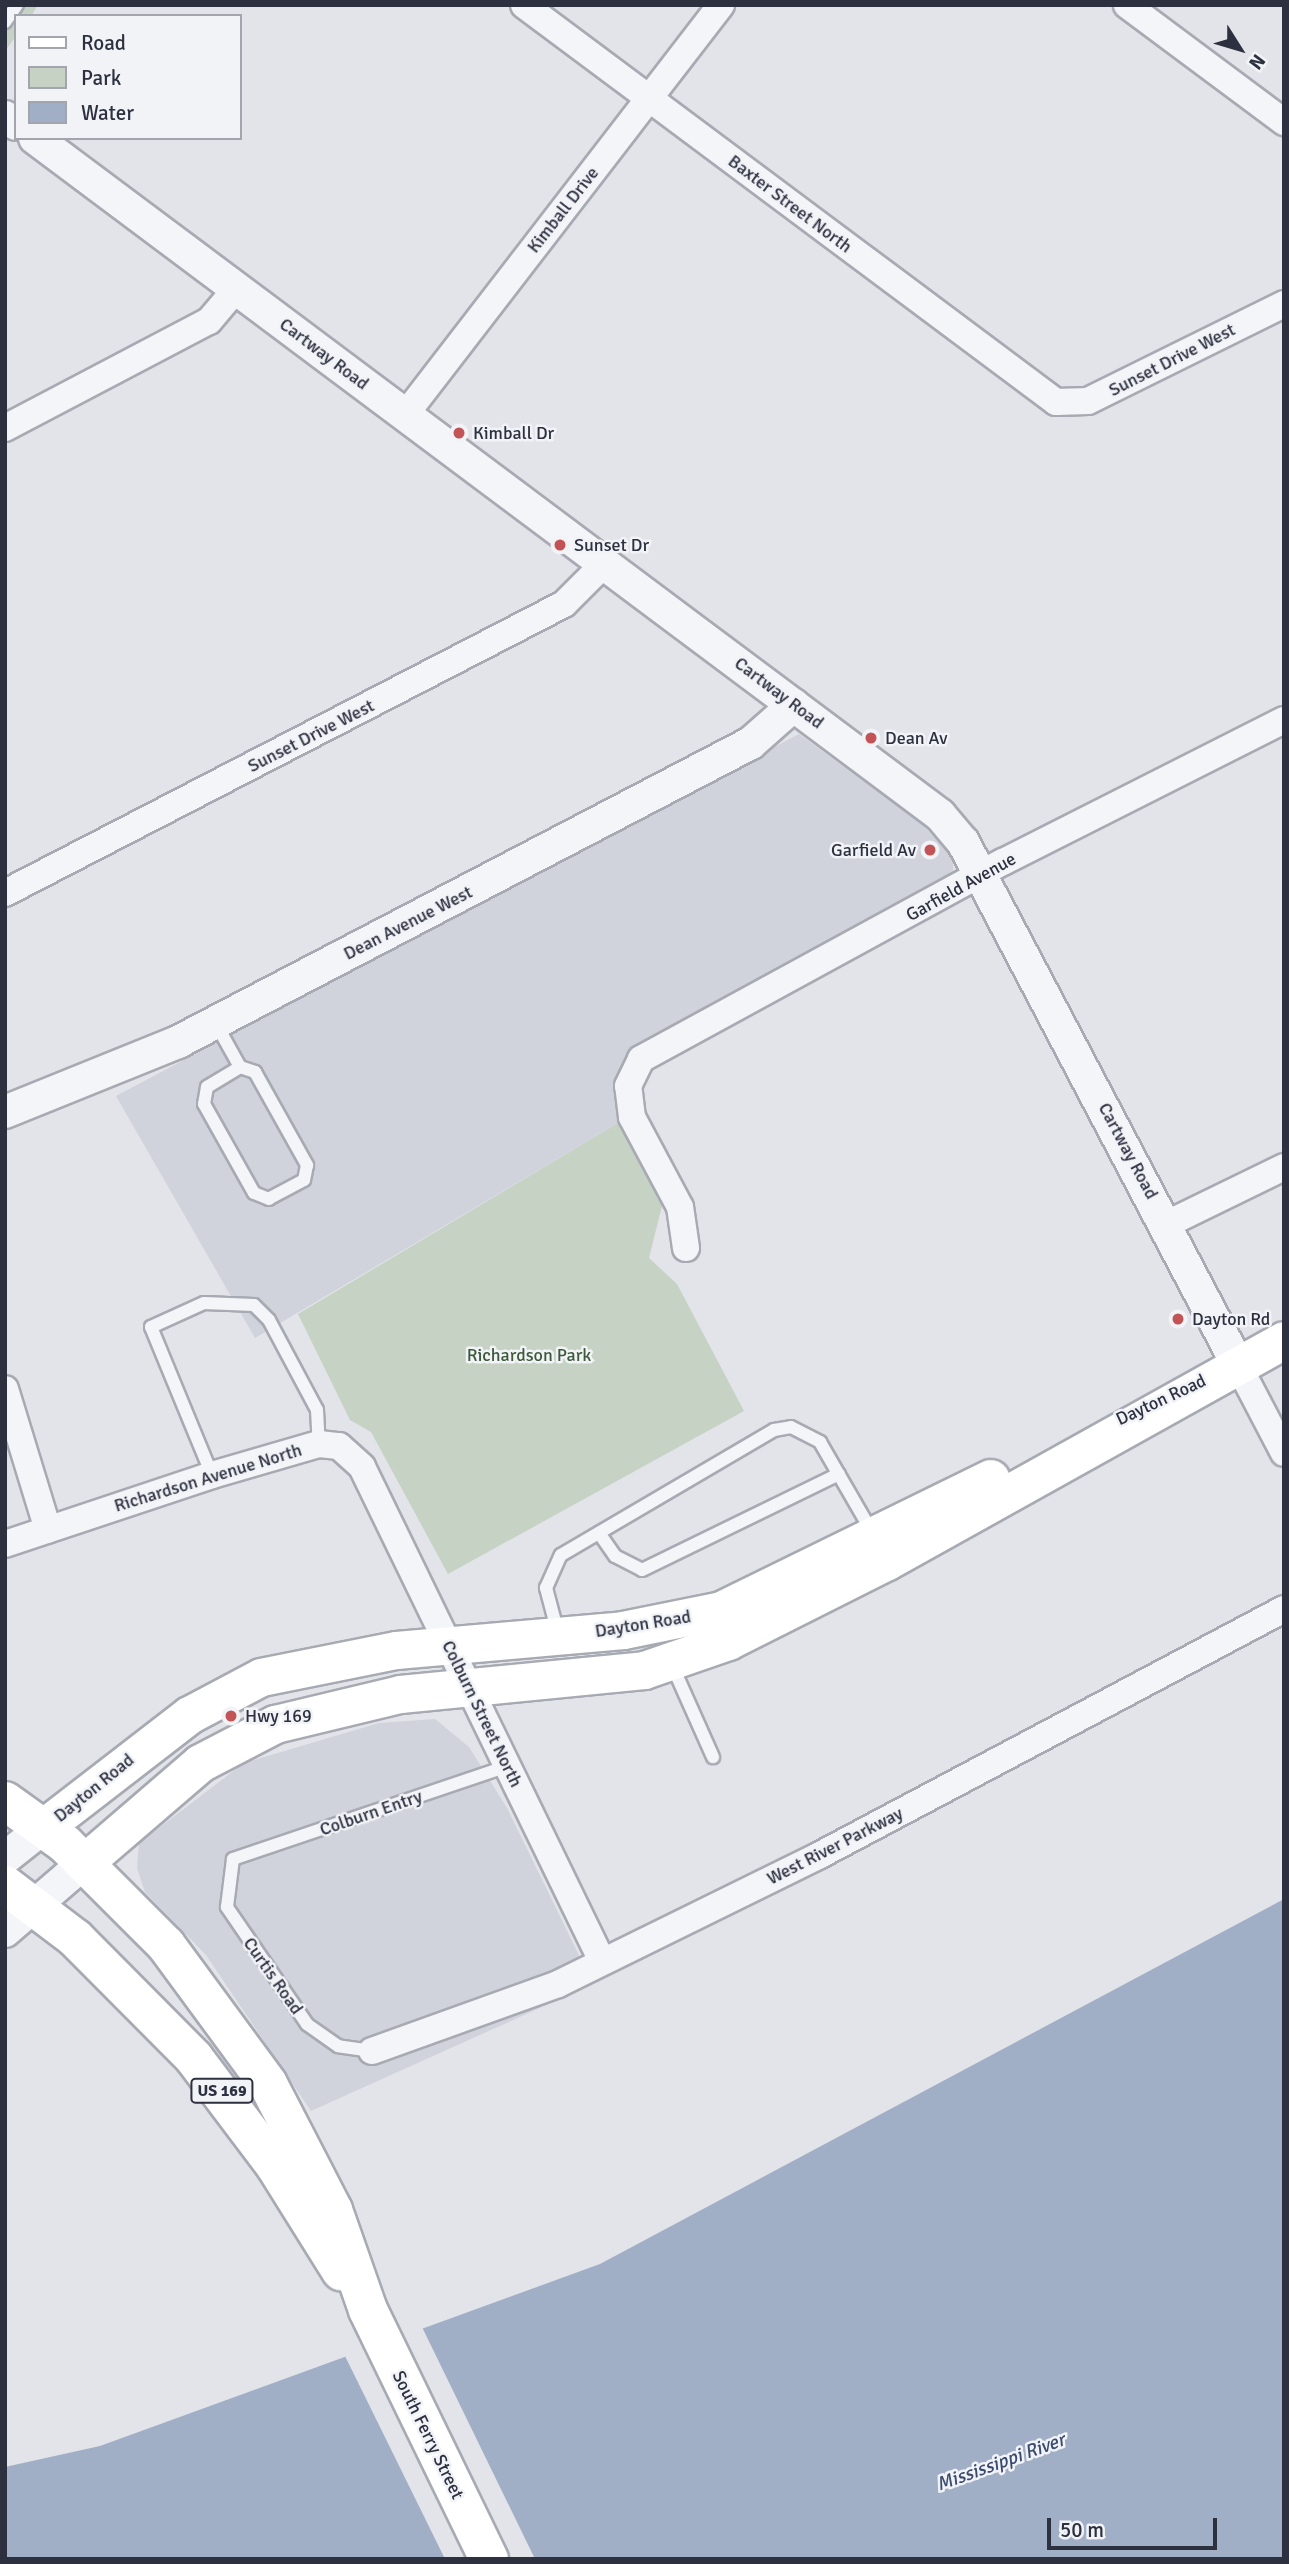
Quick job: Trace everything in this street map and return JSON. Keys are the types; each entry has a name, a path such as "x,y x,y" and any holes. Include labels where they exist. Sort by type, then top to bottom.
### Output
{"highway":[{"name":"US 169","path":"5,1801 44,1827 85,1862 166,1945 268,2084 333,2210 368,2310"},
{"name":"US 169","path":"20,1895 163,2024 222,2091 368,2310"},
{"name":"South Ferry Street","path":"368,2310 488,2559"}],"main road":[{"name":"Dayton Road","path":"85,1862 172,1784 245,1737 347,1702 471,1689 671,1662 728,1641 881,1549 1284,1340"},
{"name":"Dayton Road","path":"44,1827 144,1747 238,1688 315,1663 448,1644 636,1628 721,1609 881,1549"}],"street":[{"name":"Baxter Street North","path":"524,5 1056,402"},
{"name":"Kimball Drive","path":"405,415 721,5"},
{"path":"1127,5 1284,122"},
{"name":"Cartway Road","path":"37,140 940,815 982,877 1167,1224 1284,1453"},
{"path":"5,428 209,321 237,288"},
{"name":"Sunset Drive West","path":"1056,402 1088,401 1284,304"},
{"name":"Sunset Drive West","path":"5,894 564,604 605,563"},
{"name":"Dean Avenue West","path":"5,1112 108,1075 215,1022 751,743 794,705"},
{"name":"Garfield Avenue","path":"686,1248 680,1207 632,1117 628,1086 641,1059 1284,720"},
{"path":"1167,1224 1284,1167"},
{"path":"5,1390 48,1530"},
{"name":"Richardson Avenue North","path":"5,1544 212,1475 319,1444 339,1446 362,1467"},
{"name":"Colburn Street North","path":"362,1467 602,1961"},
{"name":"West River Parkway","path":"372,2051 519,2000 602,1961 820,1855 1284,1609"},
{"path":"5,1858 44,1827"},
{"path":"5,1931 20,1895 85,1862"}],"lane":[{"path":"5,22 17,5"},
{"path":"215,1022 240,1067 255,1072 307,1165 304,1180 269,1199 254,1192 204,1104 206,1087 240,1067"},
{"path":"212,1475 151,1327 204,1303 254,1305 269,1321 317,1410 319,1444"},
{"path":"558,1635 546,1588 550,1568 599,1533 774,1430 809,1433 839,1474 881,1549"},
{"path":"599,1533 615,1556 642,1570 839,1474"},
{"path":"671,1662 713,1757"},
{"name":"Colburn Entry","path":"233,1859 508,1766"},
{"name":"Curtis Road","path":"233,1859 227,1907 307,2024 338,2046 372,2051"}],"shaded area":[{"path":"799,734 921,823 953,858 953,874 944,885 637,1045 618,1078 618,1123 255,1338 116,1096"},
{"path":"435,1719 469,1747 507,1808 593,1984 311,2111 206,1955 145,1892 137,1868 139,1843 244,1763 379,1723"}],"green space":[{"path":"5,5 38,5 32,14 14,14 14,39 5,51"},
{"name":"Richardson Park","path":"618,1123 663,1202 649,1258 677,1284 744,1411 448,1574 371,1432 350,1420 298,1314"}],"water":[{"name":"Mississippi River","path":"1284,1899 1284,2559 5,2559 5,2467 100,2446 600,2264"}],"pier":[{"path":"421,2325 535,2559 445,2559 344,2354"}],"place":[{"name":"Kimball Dr","path":"459,433"},
{"name":"Sunset Dr","path":"560,545"},
{"name":"Dean Av","path":"871,738"},
{"name":"Garfield Av","path":"930,850"},
{"name":"Dayton Rd","path":"1178,1319"},
{"name":"Hwy 169","path":"231,1716"}]}
